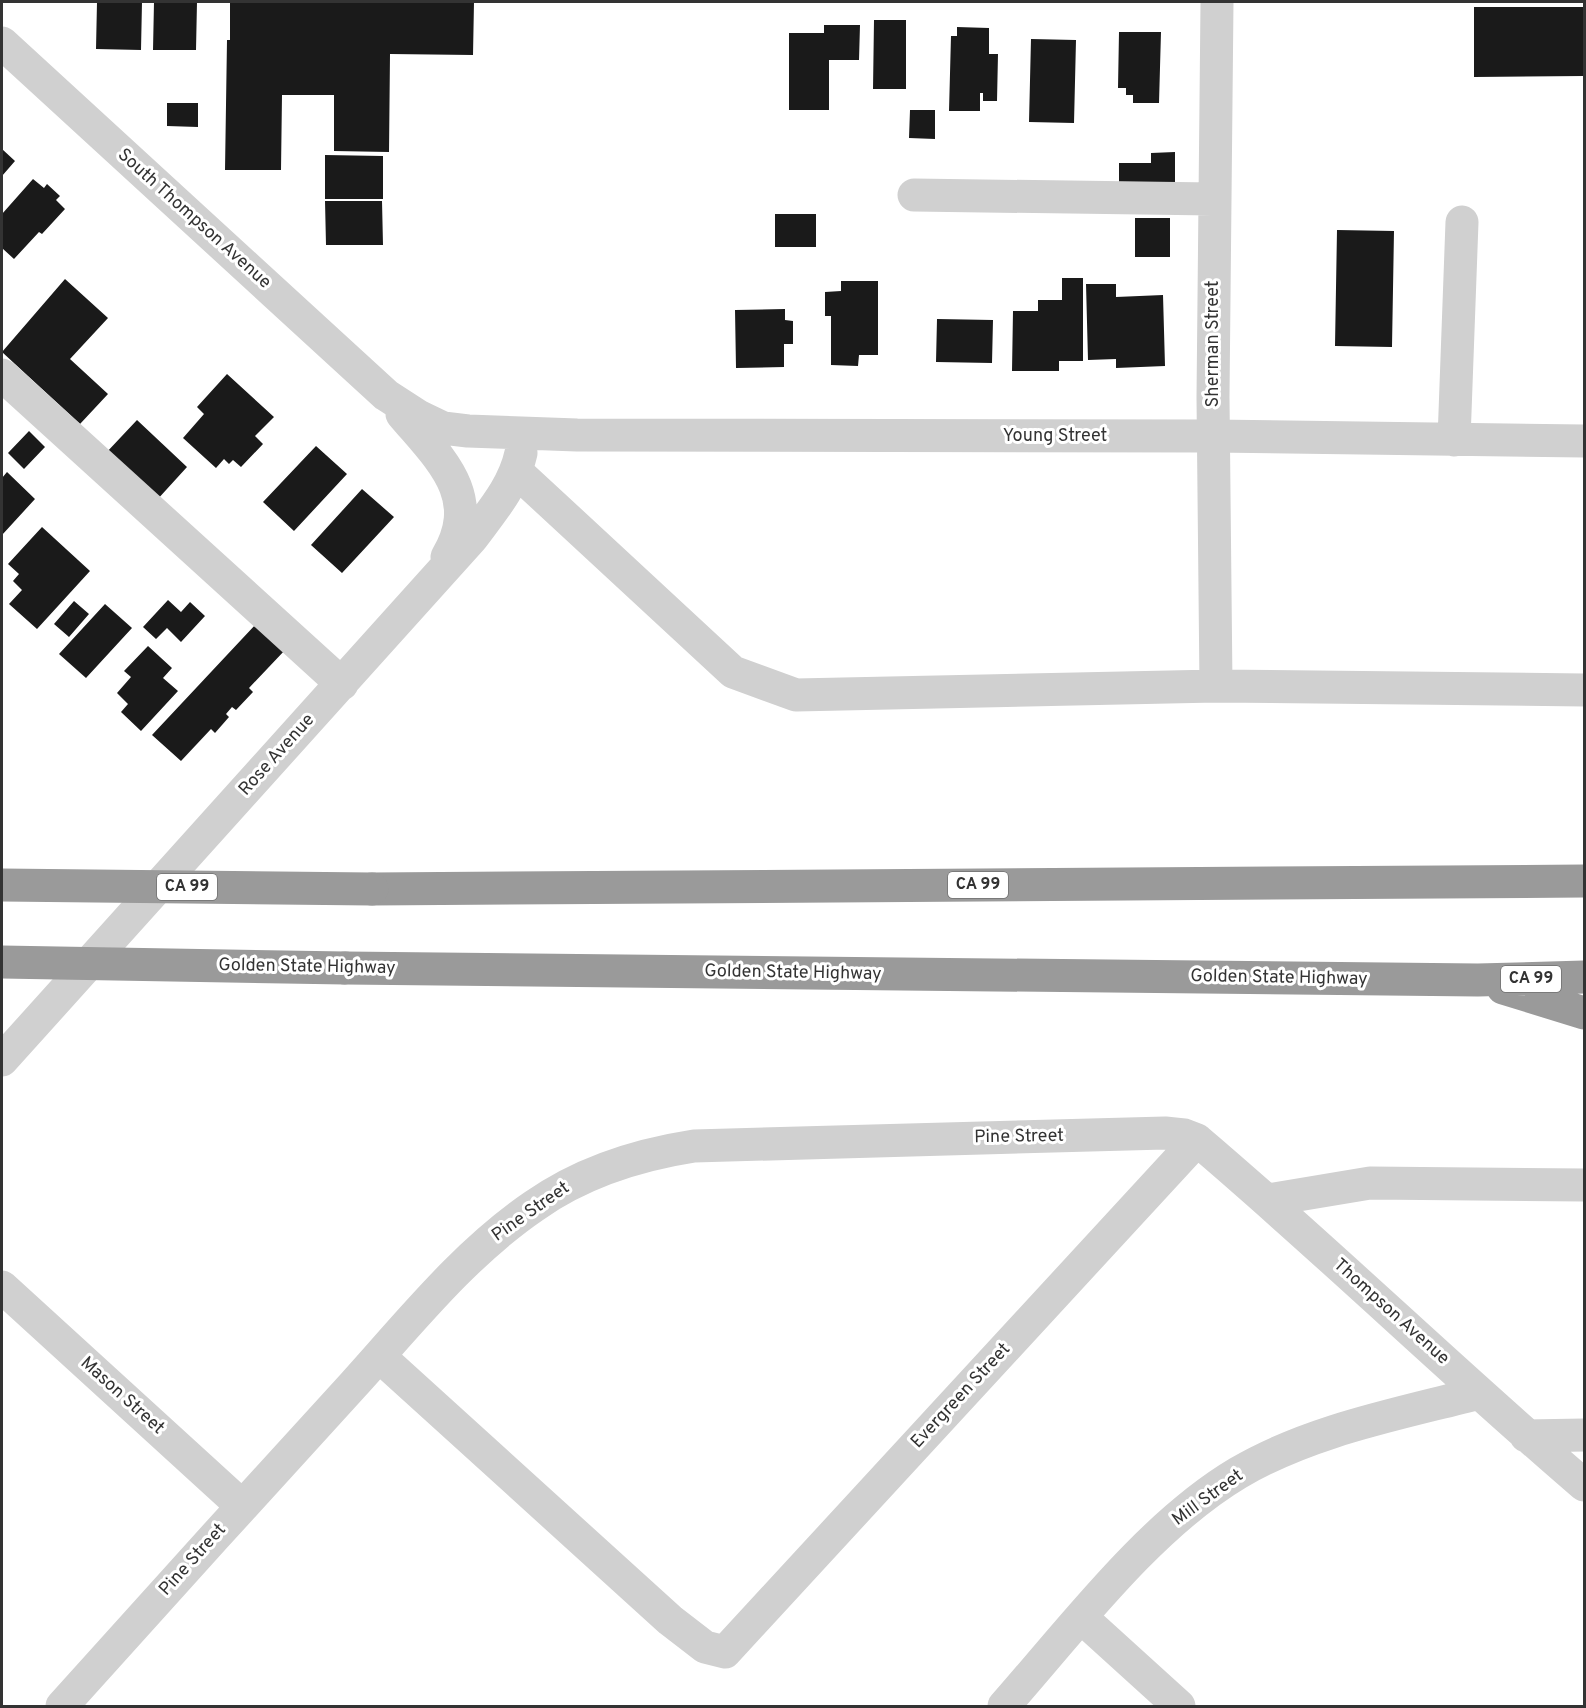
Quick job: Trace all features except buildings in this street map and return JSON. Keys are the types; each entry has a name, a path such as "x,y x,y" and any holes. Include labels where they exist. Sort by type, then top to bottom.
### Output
{"highway":[{"name":"CA 99","path":"2,885 372,889 1584,881"},
{"name":"Golden State Highway","path":"2,962 345,968 1478,980 1584,977"},
{"path":"1478,980 1584,1013"}],"street":[{"name":"Sherman Street","path":"1216,2 1213,199 1216,686"},
{"name":"South Thompson Avenue","path":"2,43 386,395 454,480 461,501 462,522 452,548 431,584"},
{"path":"914,195 1213,199"},
{"path":"1454,440 1462,222"},
{"path":"2,375 342,684"},
{"name":"South Thompson Avenue","path":"386,395 420,417 443,428 525,433"},
{"name":"Young Street","path":"525,433 1213,436 1584,441"},
{"name":"Rose Avenue","path":"2,1060 472,538 517,472 525,433"},
{"path":"517,472 733,672 796,694 1216,686 1584,690"},
{"name":"Pine Street","path":"62,1707 242,1506 470,1260 501,1230 534,1205 571,1183 613,1165 652,1153 694,1146 1165,1133 1184,1135 1197,1140"},
{"name":"Thompson Avenue","path":"1197,1140 1268,1200 1526,1436 1584,1485"},
{"name":"Evergreen Street","path":"379,1356 670,1620 705,1647 725,1652 1197,1140"},
{"path":"1268,1200 1370,1183 1584,1185"},
{"name":"Mason Street","path":"2,1287 242,1506"},
{"name":"Mill Street","path":"1004,1707 1147,1547 1193,1505 1238,1473 1282,1451 1344,1429 1479,1393"},
{"path":"1526,1436 1584,1435"},
{"path":"1082,1618 1179,1707"}]}
